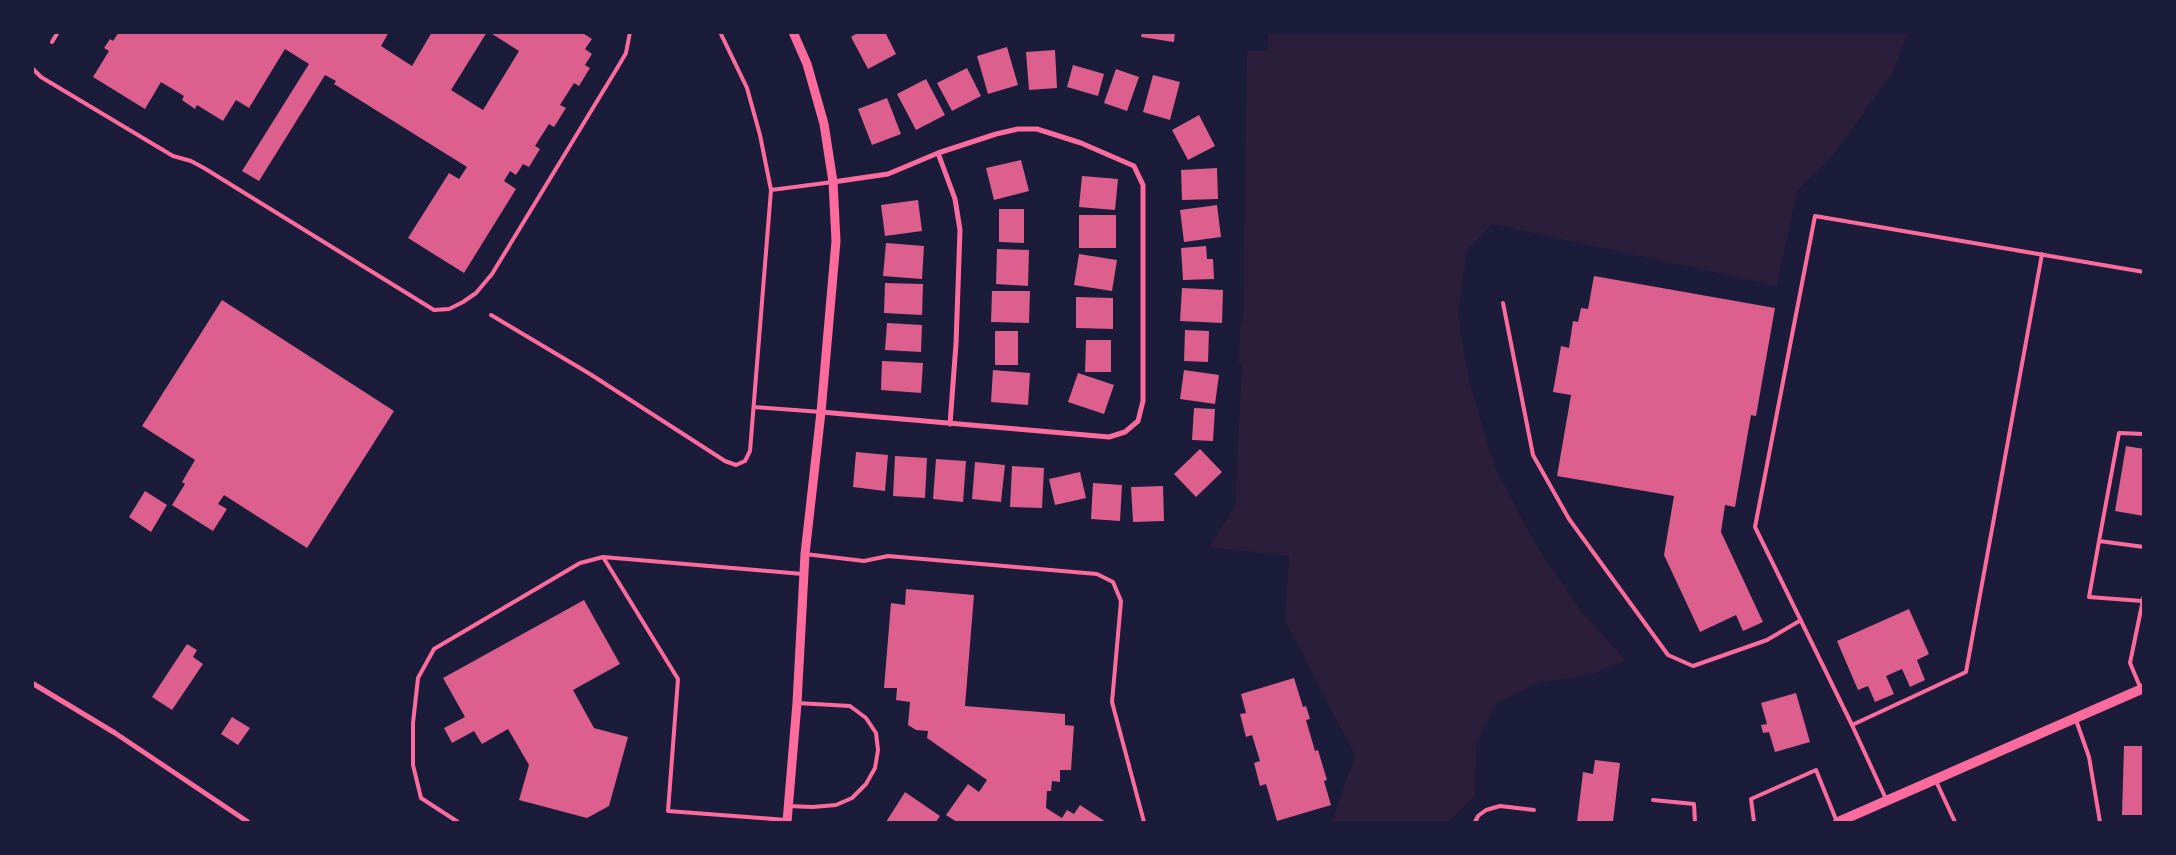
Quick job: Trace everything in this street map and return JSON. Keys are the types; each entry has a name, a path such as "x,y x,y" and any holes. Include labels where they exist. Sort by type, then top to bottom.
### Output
{"main road":[{"path":"1837,822 2142,688"}],"street":[{"path":"787,821 797,703 803,574 821,412 836,241 833,182 824,124 807,64 793,32"},
{"path":"821,412 1109,437 1125,432 1138,420 1143,401 1142,185 1134,166 1081,143 1037,129 1018,130 996,134 938,153 888,174 833,182"},
{"path":"938,153 956,199 960,230 956,344 950,424"},
{"path":"32,683 115,733 248,822"}],"lane":[{"path":"52,42 58,32"},
{"path":"32,68 41,77 57,87 172,156 191,161 204,168 434,310 449,309 463,302 476,293 492,274 620,65 626,53 630,32"},
{"path":"491,316 590,374 725,461 736,465 745,461 750,451 770,190 760,135 747,88 720,32"},
{"path":"770,190 833,182"},
{"path":"1887,801 1755,527 1815,216 2144,272"},
{"path":"1852,725 1966,672 2042,254"},
{"path":"1503,303 1533,455 1569,519 1668,655 1693,666 1767,640 1801,620"},
{"path":"754,407 821,412"},
{"path":"2142,601 2090,597 2119,433 2144,434"},
{"path":"2099,542 2144,547"},
{"path":"805,554 864,561 888,556 1097,574 1113,582 1121,600 1112,702 1144,822"},
{"path":"458,822 421,798 413,765 413,723 418,678 434,649 580,563 603,557 803,574"},
{"path":"603,557 678,679 668,811 787,821"},
{"path":"2142,688 2130,662 2144,595"},
{"path":"788,806 813,808 836,805 852,798 866,784 875,768 878,750 876,734 866,718 850,706 797,703"},
{"path":"2075,718 2089,757 2100,822"},
{"path":"1754,822 1751,799 1816,770 1837,822"},
{"path":"1935,779 1955,822"},
{"path":"1653,800 1694,804 1695,822"},
{"path":"1475,822 1478,816 1486,810 1500,806 1534,810"}],"shaded area":[{"path":"1268,33 1908,33 1892,74 1830,159 1797,191 1777,286 1492,224 1467,251 1458,315 1469,381 1495,467 1534,542 1580,610 1625,660 1593,674 1538,683 1496,704 1476,744 1475,795 1448,822 1332,822 1355,755 1285,621 1289,556 1209,547 1235,506 1242,364 1239,364 1240,325 1243,324 1247,51 1268,51"}],"building":[{"path":"119,32 389,32 381,46 412,66 432,32 487,32 451,90 483,110 519,51 489,32 581,32 592,39 585,49 592,54 585,65 590,68 579,86 574,83 560,105 566,108 554,127 549,124 535,146 540,149 529,167 523,164 516,175 510,171 504,181 516,189 464,273 408,238 449,173 459,179 467,167 334,84 336,81 325,75 259,181 242,171 309,64 285,49 249,108 236,100 223,121 197,105 195,109 182,100 184,96 161,82 145,109 93,77 109,51 104,48 110,39 113,41"},
{"path":"859,32 885,32 896,54 868,69 851,37"},
{"path":"1142,32 1175,32 1174,42 1141,37"},
{"path":"1007,47 1018,85 988,94 977,56"},
{"path":"1055,50 1057,88 1029,90 1026,52"},
{"path":"1073,65 1104,74 1098,96 1067,87"},
{"path":"967,68 981,96 952,111 937,83"},
{"path":"1116,69 1139,77 1127,111 1104,103"},
{"path":"1153,75 1180,82 1170,120 1143,112"},
{"path":"926,79 945,115 916,130 897,94"},
{"path":"887,98 901,134 872,145 858,109"},
{"path":"1199,115 1215,146 1188,160 1172,130"},
{"path":"1021,160 1029,191 994,200 986,168"},
{"path":"1217,168 1218,199 1182,200 1181,170"},
{"path":"1082,176 1118,179 1115,210 1079,207"},
{"path":"918,200 922,231 885,236 881,205"},
{"path":"1217,205 1221,237 1184,242 1180,210"},
{"path":"999,209 1024,209 1024,243 999,242"},
{"path":"1079,215 1116,215 1116,248 1079,248"},
{"path":"886,243 924,246 922,279 883,276"},
{"path":"1206,246 1207,259 1213,259 1214,279 1183,280 1181,248"},
{"path":"997,249 1029,250 1028,286 996,284"},
{"path":"1079,254 1117,260 1112,291 1074,285"},
{"path":"1594,276 1775,308 1756,416 1751,415 1735,507 1725,505 1721,532 1763,622 1743,631 1736,615 1700,632 1664,555 1674,496 1557,476 1571,395 1553,392 1561,346 1569,348 1573,321 1578,322 1581,308 1588,309"},
{"path":"885,283 923,284 922,315 884,313"},
{"path":"1182,288 1223,290 1222,323 1180,321"},
{"path":"992,291 1030,291 1029,323 991,322"},
{"path":"1076,297 1113,298 1113,329 1076,328"},
{"path":"222,300 394,411 307,548 224,495 218,504 227,509 213,531 172,505 185,484 182,482 195,460 142,426"},
{"path":"887,323 922,325 921,352 885,350"},
{"path":"1185,330 1209,331 1208,362 1184,361"},
{"path":"995,331 1018,331 1018,365 995,365"},
{"path":"1086,340 1111,340 1111,372 1085,372"},
{"path":"882,361 923,363 921,393 881,390"},
{"path":"993,370 1030,373 1028,405 991,402"},
{"path":"1184,370 1219,375 1215,404 1180,399"},
{"path":"1078,373 1114,385 1104,414 1068,402"},
{"path":"1194,408 1215,409 1213,441 1192,440"},
{"path":"2126,446 2144,449 2144,516 2115,511"},
{"path":"1200,449 1222,472 1196,497 1174,474"},
{"path":"856,452 888,455 885,491 853,487"},
{"path":"895,456 927,458 925,498 893,496"},
{"path":"936,459 966,461 963,502 933,499"},
{"path":"975,462 1005,465 1001,502 972,499"},
{"path":"1012,466 1044,468 1042,508 1010,507"},
{"path":"1080,472 1086,498 1055,505 1049,479"},
{"path":"1093,483 1122,485 1120,521 1091,519"},
{"path":"1163,486 1164,521 1133,522 1131,487"},
{"path":"145,491 167,505 151,532 129,517"},
{"path":"906,589 974,595 965,706 1065,714 1065,725 1074,726 1071,770 1060,770 1060,782 1052,781 1051,791 1047,791 1046,808 1062,818 1067,810 1074,814 1080,805 1106,822 957,822 946,815 968,784 979,792 987,780 927,738 928,731 916,730 908,725 910,702 896,700 897,688 884,688 891,603 905,605"},
{"path":"584,600 620,664 573,690 594,728 628,737 609,806 587,818 519,800 529,765 508,729 482,744 474,731 452,743 444,728 465,717 443,678"},
{"path":"1909,609 1929,654 1917,660 1925,680 1910,687 1902,669 1886,676 1894,694 1875,702 1868,686 1858,690 1837,641"},
{"path":"187,644 197,650 193,657 203,664 172,710 152,697"},
{"path":"1294,678 1303,707 1306,706 1310,719 1306,720 1315,751 1318,750 1327,780 1324,781 1331,805 1277,821 1266,784 1260,786 1254,763 1260,761 1252,735 1246,737 1240,714 1246,713 1241,694"},
{"path":"1796,693 1810,742 1775,752 1769,732 1763,733 1761,725 1767,724 1761,703"},
{"path":"232,717 250,728 238,745 221,734"},
{"path":"2124,746 2144,746 2144,815 2122,815"},
{"path":"1595,760 1620,763 1613,822 1577,822 1583,772 1593,774"},
{"path":"905,792 940,816 936,822 886,822"}]}
